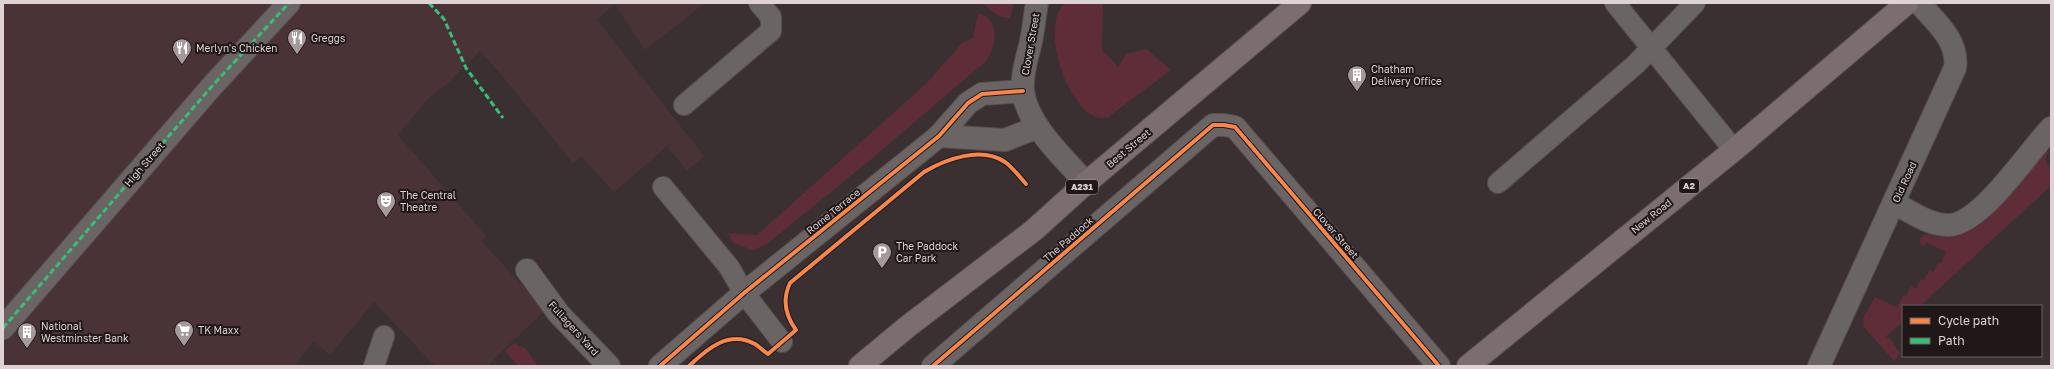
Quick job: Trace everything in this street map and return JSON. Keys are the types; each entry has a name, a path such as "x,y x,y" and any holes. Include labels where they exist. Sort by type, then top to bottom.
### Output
{"main road":[{"name":"Best Street","path":"860,366 907,327 1034,230 1086,183 1300,3"},
{"name":"New Road","path":"1468,366 1600,257 1734,150 1907,3"}],"street":[{"name":"High Street","path":"3,328 213,84 289,3"},
{"name":"Clover Street","path":"1037,3 1032,36 1024,69 1023,90 1028,108 1038,127 1086,183"},
{"name":"Old Road","path":"1819,366 1955,68 1956,57 1953,46 1946,33 1919,3"},
{"name":"Rome Terrace","path":"660,366 744,293 939,136 968,103 982,94 1023,90"},
{"name":"Clover Street","path":"1214,125 1224,125 1235,128 1439,366"},
{"name":"The Paddock","path":"933,366 1214,125"},
{"path":"939,136 1005,140 1038,127"},
{"path":"1894,203 1940,224 1955,225 1967,220 1984,207 2051,128"},
{"name":"Fullagers Yard","path":"527,270 559,314 609,366"}],"lane":[{"path":"684,105 771,32 771,17 759,3"},
{"path":"1615,3 1734,150"},
{"path":"1498,183 1635,65 1694,3"},
{"path":"663,187 729,267 744,293 782,342"},
{"path":"374,366 384,336"}],"shaded area":[{"path":"3,3 705,3 645,50 615,4 597,20 704,156 687,171 667,146 614,192 581,156 573,163 501,74 480,51 451,80 427,100 398,135 487,237 481,241 545,310 487,366 435,366 374,302 330,355 314,341 296,363 299,366 3,366"},
{"path":"981,3 1014,3 1010,18 1005,18"},
{"path":"1065,3 1103,3 1102,50 1118,67 1126,54 1146,49 1171,70 1108,117 1095,117 1083,108 1072,93 1063,74 1057,54 1055,33 1057,16"},
{"path":"978,13 985,16 993,27 994,41 986,61 875,156 767,244 753,250 733,243 728,233 757,235 926,84 963,42 973,38"},
{"path":"2044,151 2049,152 2045,159 2051,171 2051,186 1921,305 1902,305 1902,323 1886,336 1892,341 1900,354 1894,361 1863,326 1864,316 1875,297 1897,307 1903,295 1906,296 1911,286 1916,289 1921,279 1924,280 1930,270 1933,272 1938,263 1941,263 1946,252 1926,242 1924,246 1920,243 1920,239 1925,234 1938,237 1960,235 1977,227 1988,218"},
{"path":"514,343 526,349 538,366 518,366 505,351"}],"marked path":[{"path":"3,328 213,85 289,3"},
{"path":"429,3 444,19 466,68 503,118"}],"cycle path":[{"path":"660,366 744,293 939,136 968,103 982,94 1023,91"},
{"path":"933,366 1213,125 1235,127 1439,366"},
{"path":"689,366 711,347 728,340 745,340 755,344 768,354 796,330 789,319 785,301 790,283 924,172 933,167 964,156 985,155 996,157 1005,162 1014,170 1026,184"}],"place":[{"name":"Greggs","path":"297,55"},
{"name":"Merlyn's Chicken","path":"182,65"},
{"name":"Chatham Delivery Office","path":"1357,92"},
{"name":"The Central Theatre","path":"386,218"},
{"name":"The Paddock Car Park","path":"882,269"},
{"name":"TK Maxx","path":"184,347"},
{"name":"National Westminster Bank","path":"27,349"}]}
